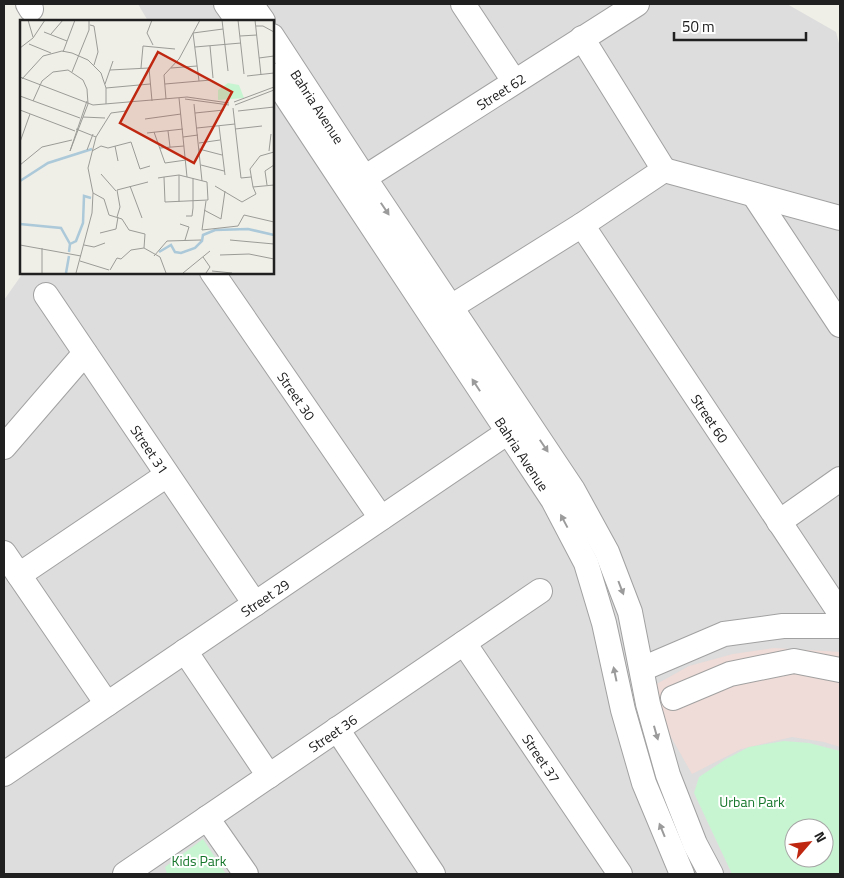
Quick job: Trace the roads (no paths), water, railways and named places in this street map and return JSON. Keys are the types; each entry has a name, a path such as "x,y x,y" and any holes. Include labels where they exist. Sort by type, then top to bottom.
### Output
{"street":[{"path":"226,4 237,20"},
{"path":"251,4 262,20"},
{"path":"463,4 514,82"},
{"name":"Street 62","path":"364,178 637,4"},
{"path":"582,38 664,170 840,218"},
{"name":"Bahria Avenue","path":"274,39 364,178 451,306 516,426 586,563 604,623 623,710 644,783 682,874"},
{"name":"Bahria Avenue","path":"274,78 516,426 573,490 607,552 630,612 648,704 668,775 695,844 711,874"},
{"path":"451,306 582,225 664,170"},
{"path":"754,195 840,325"},
{"name":"Street 60","path":"582,225 840,613"},
{"name":"Street 30","path":"213,274 381,518"},
{"name":"Street 31","path":"46,295 255,604"},
{"path":"4,447 85,353"},
{"name":"Street 29","path":"4,774 516,426"},
{"path":"19,575 167,475"},
{"path":"779,522 840,479"},
{"path":"4,553 107,704"},
{"name":"Street 36","path":"124,874 151,866 207,818 540,591"},
{"path":"642,668 724,634 795,626 840,626"},
{"path":"794,661 795,626"},
{"name":"Street 37","path":"464,643 620,874"},
{"path":"185,651 269,776"},
{"path":"673,698 730,674 794,661 840,670"},
{"path":"337,729 433,874"},
{"path":"207,818 246,874"}],"park label":[{"name":"Urban Park","path":"752,801"},
{"name":"Kids Park","path":"199,860"}]}
